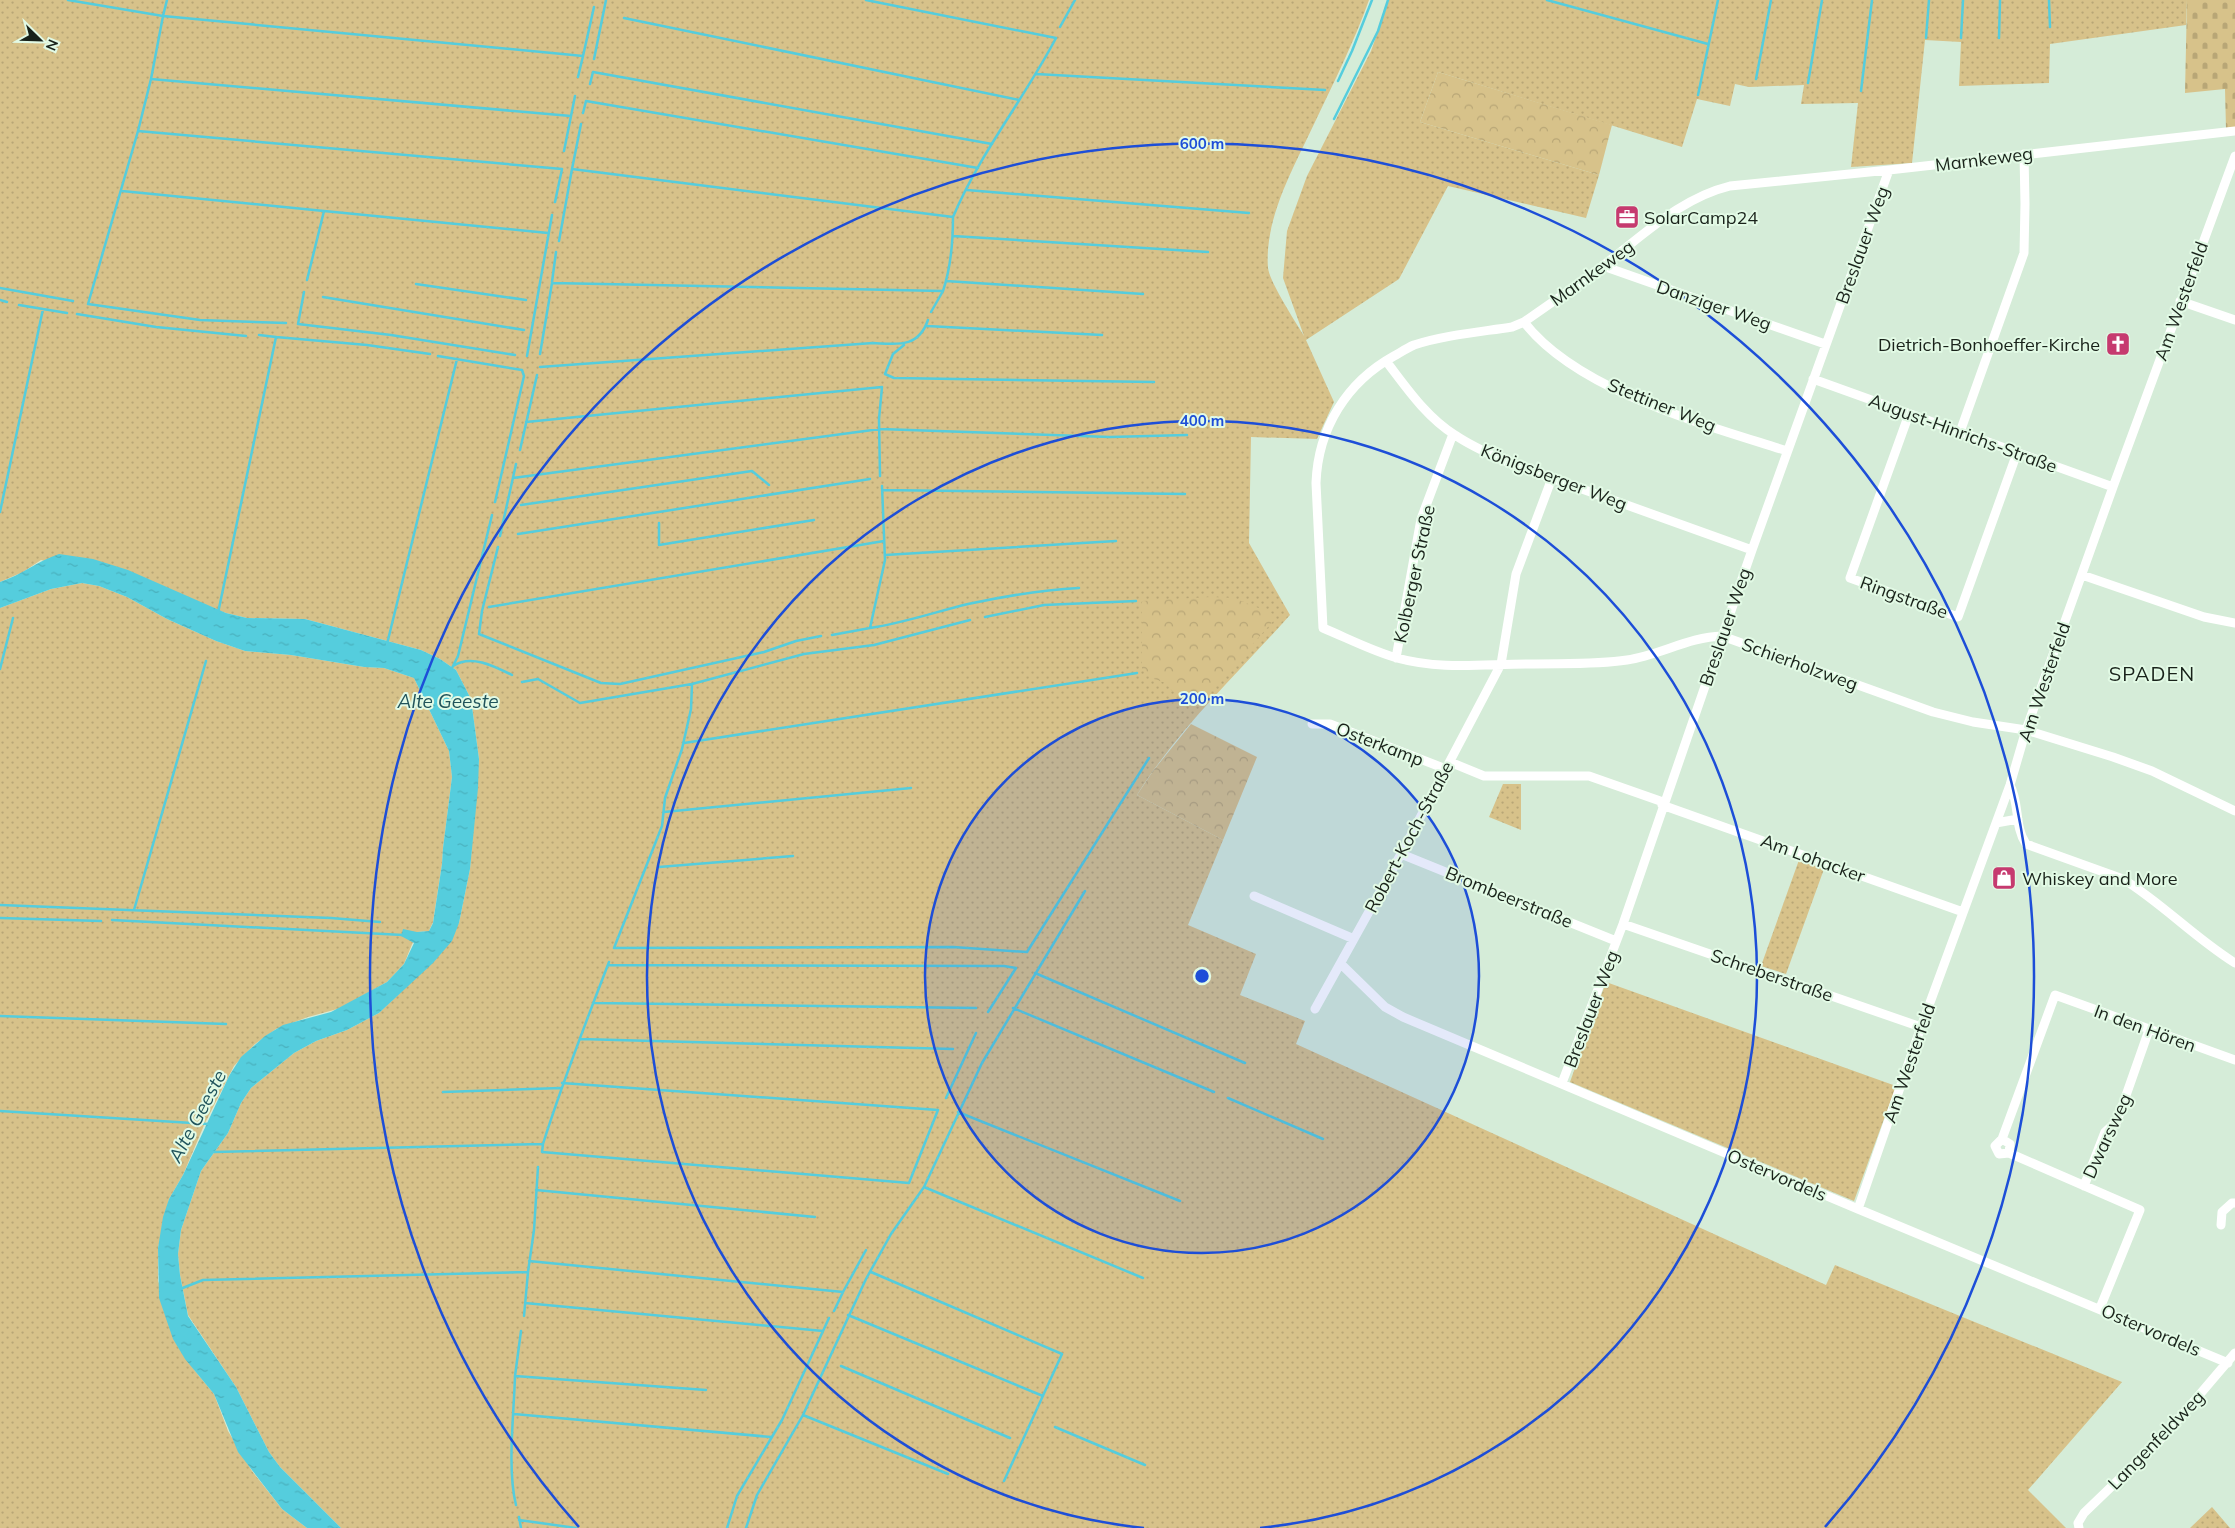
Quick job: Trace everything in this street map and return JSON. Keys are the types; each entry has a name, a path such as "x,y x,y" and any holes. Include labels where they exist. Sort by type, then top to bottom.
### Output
{"street":[{"name":"Marnkeweg","path":"1323,628 1316,463 1334,412 1363,376 1413,345 1512,327 1524,322 1602,266 1683,204 1713,190 1749,184 2235,131"},
{"path":"1960,432 2024,253 2024,154"},
{"name":"Am Westerfeld","path":"1858,1209 1921,1027 2010,785 2026,730 2112,487 2235,156"},
{"name":"Breslauer Weg","path":"1562,1083 1623,924 1663,803 1752,550 1889,170"},
{"name":"Danziger Weg","path":"1602,266 1825,344"},
{"path":"2180,301 2235,320"},
{"name":"Stettiner Weg","path":"1524,322 1544,344 1567,362 1637,399 1681,416 1787,451"},
{"name":"Königsberger Weg","path":"1386,361 1428,413 1454,434 1507,462 1752,550"},
{"name":"August-Hinrichs-Straße","path":"1813,379 2112,487"},
{"name":"Ringstraße","path":"1909,414 1850,578 1958,617 2017,453"},
{"name":"Kolberger Straße","path":"1396,658 1421,519 1454,434"},
{"name":"Robert-Koch-Straße","path":"1315,1009 1401,854 1501,664 1516,574 1552,478"},
{"path":"2082,575 2204,617 2235,623"},
{"name":"Schierholzweg","path":"1323,628 1396,658 1431,664 1460,666 1627,660 1708,636 1722,636 1933,712 1973,722 2026,730 2152,771 2235,812"},
{"name":"Osterkamp","path":"1312,724 1330,724 1448,766 1484,776 1589,776 1663,803"},
{"path":"2010,785 2015,794 2018,820 2026,844 2123,880 2136,887 2197,937 2235,963"},
{"name":"Am Lohacker","path":"1663,803 1963,912"},
{"path":"1996,824 2018,820"},
{"name":"Brombeerstraße","path":"1401,854 1616,941"},
{"path":"1254,896 1354,939"},
{"name":"Schreberstraße","path":"1623,924 1921,1027"},
{"name":"Ostervordels","path":"1340,964 1384,1007 1403,1017 2228,1363"},
{"name":"In den Hören","path":"2084,1186 2009,1153 2010,1144 2002,1139 2055,996 2235,1060"},
{"name":"Dwarsweg","path":"2084,1186 2105,1132 2117,1121 2149,1030"},
{"path":"2084,1186 2140,1210 2100,1308"},
{"path":"2221,1225 2222,1212 2232,1203 2235,1203"},
{"name":"Langenfeldweg","path":"2079,1528 2078,1523 2084,1513 2166,1434 2235,1353"}],"green space":[{"path":"0,0 1369,0 1344,62 1282,192 1271,230 1268,249 1270,275 1283,302 1304,336 1283,278 1287,231 1307,176 1371,51 1389,0 2187,0 2186,25 2050,44 2049,83 1959,86 1961,42 1925,40 1912,163 1851,167 1858,103 1801,104 1804,85 1749,87 1735,84 1730,106 1697,99 1682,147 1438,72 1420,122 1599,175 1586,218 1448,186 1399,279 1306,340 1334,402 1317,439 1251,437 1249,543 1290,615 1190,724 1153,771 1137,795 1223,840 1188,925 1256,954 1240,995 1305,1021 1296,1044 1826,1285 1835,1265 2122,1382 2028,1490 2066,1528 341,1528 280,1467 269,1452 236,1387 188,1315 178,1254 181,1230 201,1171 228,1133 241,1103 251,1088 294,1053 316,1041 347,1030 379,1013 401,992 459,923 470,869 479,759 471,699 456,670 440,659 421,650 305,619 247,618 226,613 196,601 41,560 23,572 0,582"},
{"path":"2187,0 2235,0 2235,128 2226,129 2225,89 2185,93"},
{"path":"1438,72 1612,125 1599,175 1420,122"},
{"path":"82,583 99,586 127,597 167,619 216,641 245,651 291,655 364,667 384,668 414,678 449,751 452,777 442,864 433,922 429,931 417,932 404,964 387,982 341,1008 308,1017 276,1029 255,1044 234,1066 205,1123 183,1175 169,1199 158,1248 158,1281 195,1371 214,1394 228,1431 252,1471 282,1509 307,1528 0,1528 0,608 51,589"},
{"path":"1211,597 1234,598 1273,614 1276,618 1204,698 1172,691 1166,683 1154,679 1142,669 1142,601"},
{"path":"1191,724 1257,757 1223,840 1137,795 1153,771"},
{"path":"1503,784 1521,784 1521,830 1489,817"},
{"path":"1799,860 1824,869 1786,974 1761,966"},
{"path":"1606,982 1896,1086 1854,1201 1570,1082"},
{"path":"2212,1507 2230,1528 2190,1528"}],"water":[{"name":"Alte Geeste","path":"59,554 93,559 128,570 226,613 247,618 305,619 421,650 440,659 456,670 471,699 479,759 478,788 470,869 459,923 452,941 433,963 379,1013 347,1030 316,1041 294,1053 251,1088 241,1103 228,1133 201,1171 181,1230 178,1254 188,1316 236,1387 269,1452 280,1467 341,1528 307,1528 282,1509 238,1452 214,1394 185,1359 173,1339 159,1298 158,1248 163,1217 169,1199 183,1175 229,1076 241,1057 265,1036 283,1025 331,1012 387,982 404,964 414,943 401,936 403,929 417,932 429,931 433,923 442,864 452,777 449,751 414,678 384,668 364,667 291,655 245,651 216,641 167,619 127,597 99,586 82,583 51,589 0,608 0,582"}],"waterway":[{"path":"68,0 163,16 167,0"},
{"path":"594,59 606,0"},
{"path":"866,0 1056,38 989,148 953,217"},
{"path":"1060,27 1075,0"},
{"path":"1338,81 1372,0"},
{"path":"1334,119 1378,31 1388,0"},
{"path":"1547,0 1708,44"},
{"path":"1698,95 1718,0"},
{"path":"1756,79 1771,0"},
{"path":"1808,83 1822,0"},
{"path":"1861,91 1872,0"},
{"path":"1926,38 1929,0"},
{"path":"1961,38 1963,0"},
{"path":"1999,38 2000,0"},
{"path":"2049,0 2050,27"},
{"path":"571,116 151,79 163,16 583,56 594,7"},
{"path":"624,18 1019,100"},
{"path":"578,77 583,56"},
{"path":"590,84 593,72 992,144"},
{"path":"1036,74 1325,90"},
{"path":"151,79 138,131 562,169 555,202"},
{"path":"564,151 575,96"},
{"path":"583,113 586,101 978,168"},
{"path":"572,169 581,124"},
{"path":"138,131 88,304 200,320 286,323"},
{"path":"559,241 572,169 953,217 951,255 943,291"},
{"path":"967,190 1249,213"},
{"path":"122,191 324,211"},
{"path":"307,280 324,211 548,233"},
{"path":"527,356 552,215"},
{"path":"953,236 1208,252"},
{"path":"552,282 556,252"},
{"path":"946,281 1143,294"},
{"path":"540,354 552,283 943,291 931,312"},
{"path":"416,284 526,300"},
{"path":"0,288 73,301"},
{"path":"304,292 298,324 391,335 515,355"},
{"path":"323,297 524,330"},
{"path":"0,300 7,302"},
{"path":"19,305 67,313"},
{"path":"0,512 43,309"},
{"path":"77,314 156,327 246,336"},
{"path":"540,367 873,343 898,344 905,343 918,336 928,320"},
{"path":"927,326 1102,335"},
{"path":"259,335 276,337"},
{"path":"218,613 276,337 367,345 430,354"},
{"path":"904,345 893,354 885,374 894,378 1154,382"},
{"path":"438,356 522,370 524,376 495,502"},
{"path":"387,644 457,359"},
{"path":"520,450 537,375"},
{"path":"526,422 882,387 879,419 880,476"},
{"path":"513,478 880,429 1110,437 1187,435"},
{"path":"500,536 516,464"},
{"path":"521,505 752,471 769,485"},
{"path":"518,534 870,479"},
{"path":"832,635 870,628 885,560 882,486"},
{"path":"882,490 1185,494"},
{"path":"451,670 458,656 492,515"},
{"path":"659,523 659,545 814,520"},
{"path":"489,607 884,541"},
{"path":"885,555 1116,541"},
{"path":"498,547 482,611 479,634 601,683 620,684 764,652 796,641 821,636"},
{"path":"870,628 996,598 1079,588"},
{"path":"985,617 1044,605 1136,601"},
{"path":"0,669 13,618"},
{"path":"692,684 804,654 874,645 970,620"},
{"path":"134,910 206,661"},
{"path":"453,666 467,661 475,661 490,665 512,675"},
{"path":"684,743 1137,673"},
{"path":"522,682 538,679 580,703 692,684 691,709 682,749 665,798 662,826 614,948 953,947 1027,952 1149,758"},
{"path":"664,812 911,788"},
{"path":"659,867 793,856"},
{"path":"746,1528 757,1495 803,1415 866,1279 891,1234 924,1187 982,1063 1085,891"},
{"path":"0,905 331,918 380,922"},
{"path":"0,918 101,921"},
{"path":"112,920 403,935"},
{"path":"214,1152 543,1144 566,1075 609,962"},
{"path":"608,965 1004,966 1016,968 988,1012"},
{"path":"1035,973 1245,1063"},
{"path":"595,1003 976,1008"},
{"path":"1013,1008 1214,1092"},
{"path":"0,1016 226,1024"},
{"path":"946,1098 976,1033"},
{"path":"580,1039 953,1049"},
{"path":"543,1144 542,1152 909,1183 938,1110 562,1083"},
{"path":"443,1092 561,1088"},
{"path":"1228,1098 1323,1139"},
{"path":"0,1111 208,1124"},
{"path":"958,1112 1180,1201"},
{"path":"180,1289 203,1280 528,1272 534,1230 538,1167"},
{"path":"924,1187 1143,1278"},
{"path":"536,1190 815,1217"},
{"path":"529,1261 843,1292 866,1250"},
{"path":"524,1316 528,1272"},
{"path":"871,1272 1062,1354 1004,1481"},
{"path":"834,1311 843,1292"},
{"path":"525,1303 823,1331"},
{"path":"848,1315 1043,1396"},
{"path":"727,1528 737,1496 782,1420 829,1318"},
{"path":"521,1331 515,1376 706,1390"},
{"path":"841,1366 1010,1438"},
{"path":"515,1376 511,1458 513,1491 516,1505"},
{"path":"514,1414 771,1437"},
{"path":"803,1415 948,1474"},
{"path":"1055,1427 1145,1465"},
{"path":"519,1517 521,1528"},
{"path":"519,1520 576,1528"}],"place":[{"name":"SolarCamp24","path":"1627,217"},
{"name":"Dietrich-Bonhoeffer-Kirche","path":"2118,344"},
{"name":"Whiskey and More","path":"2004,878"}],"district":[{"name":"SPADEN","path":"2152,673"}]}
